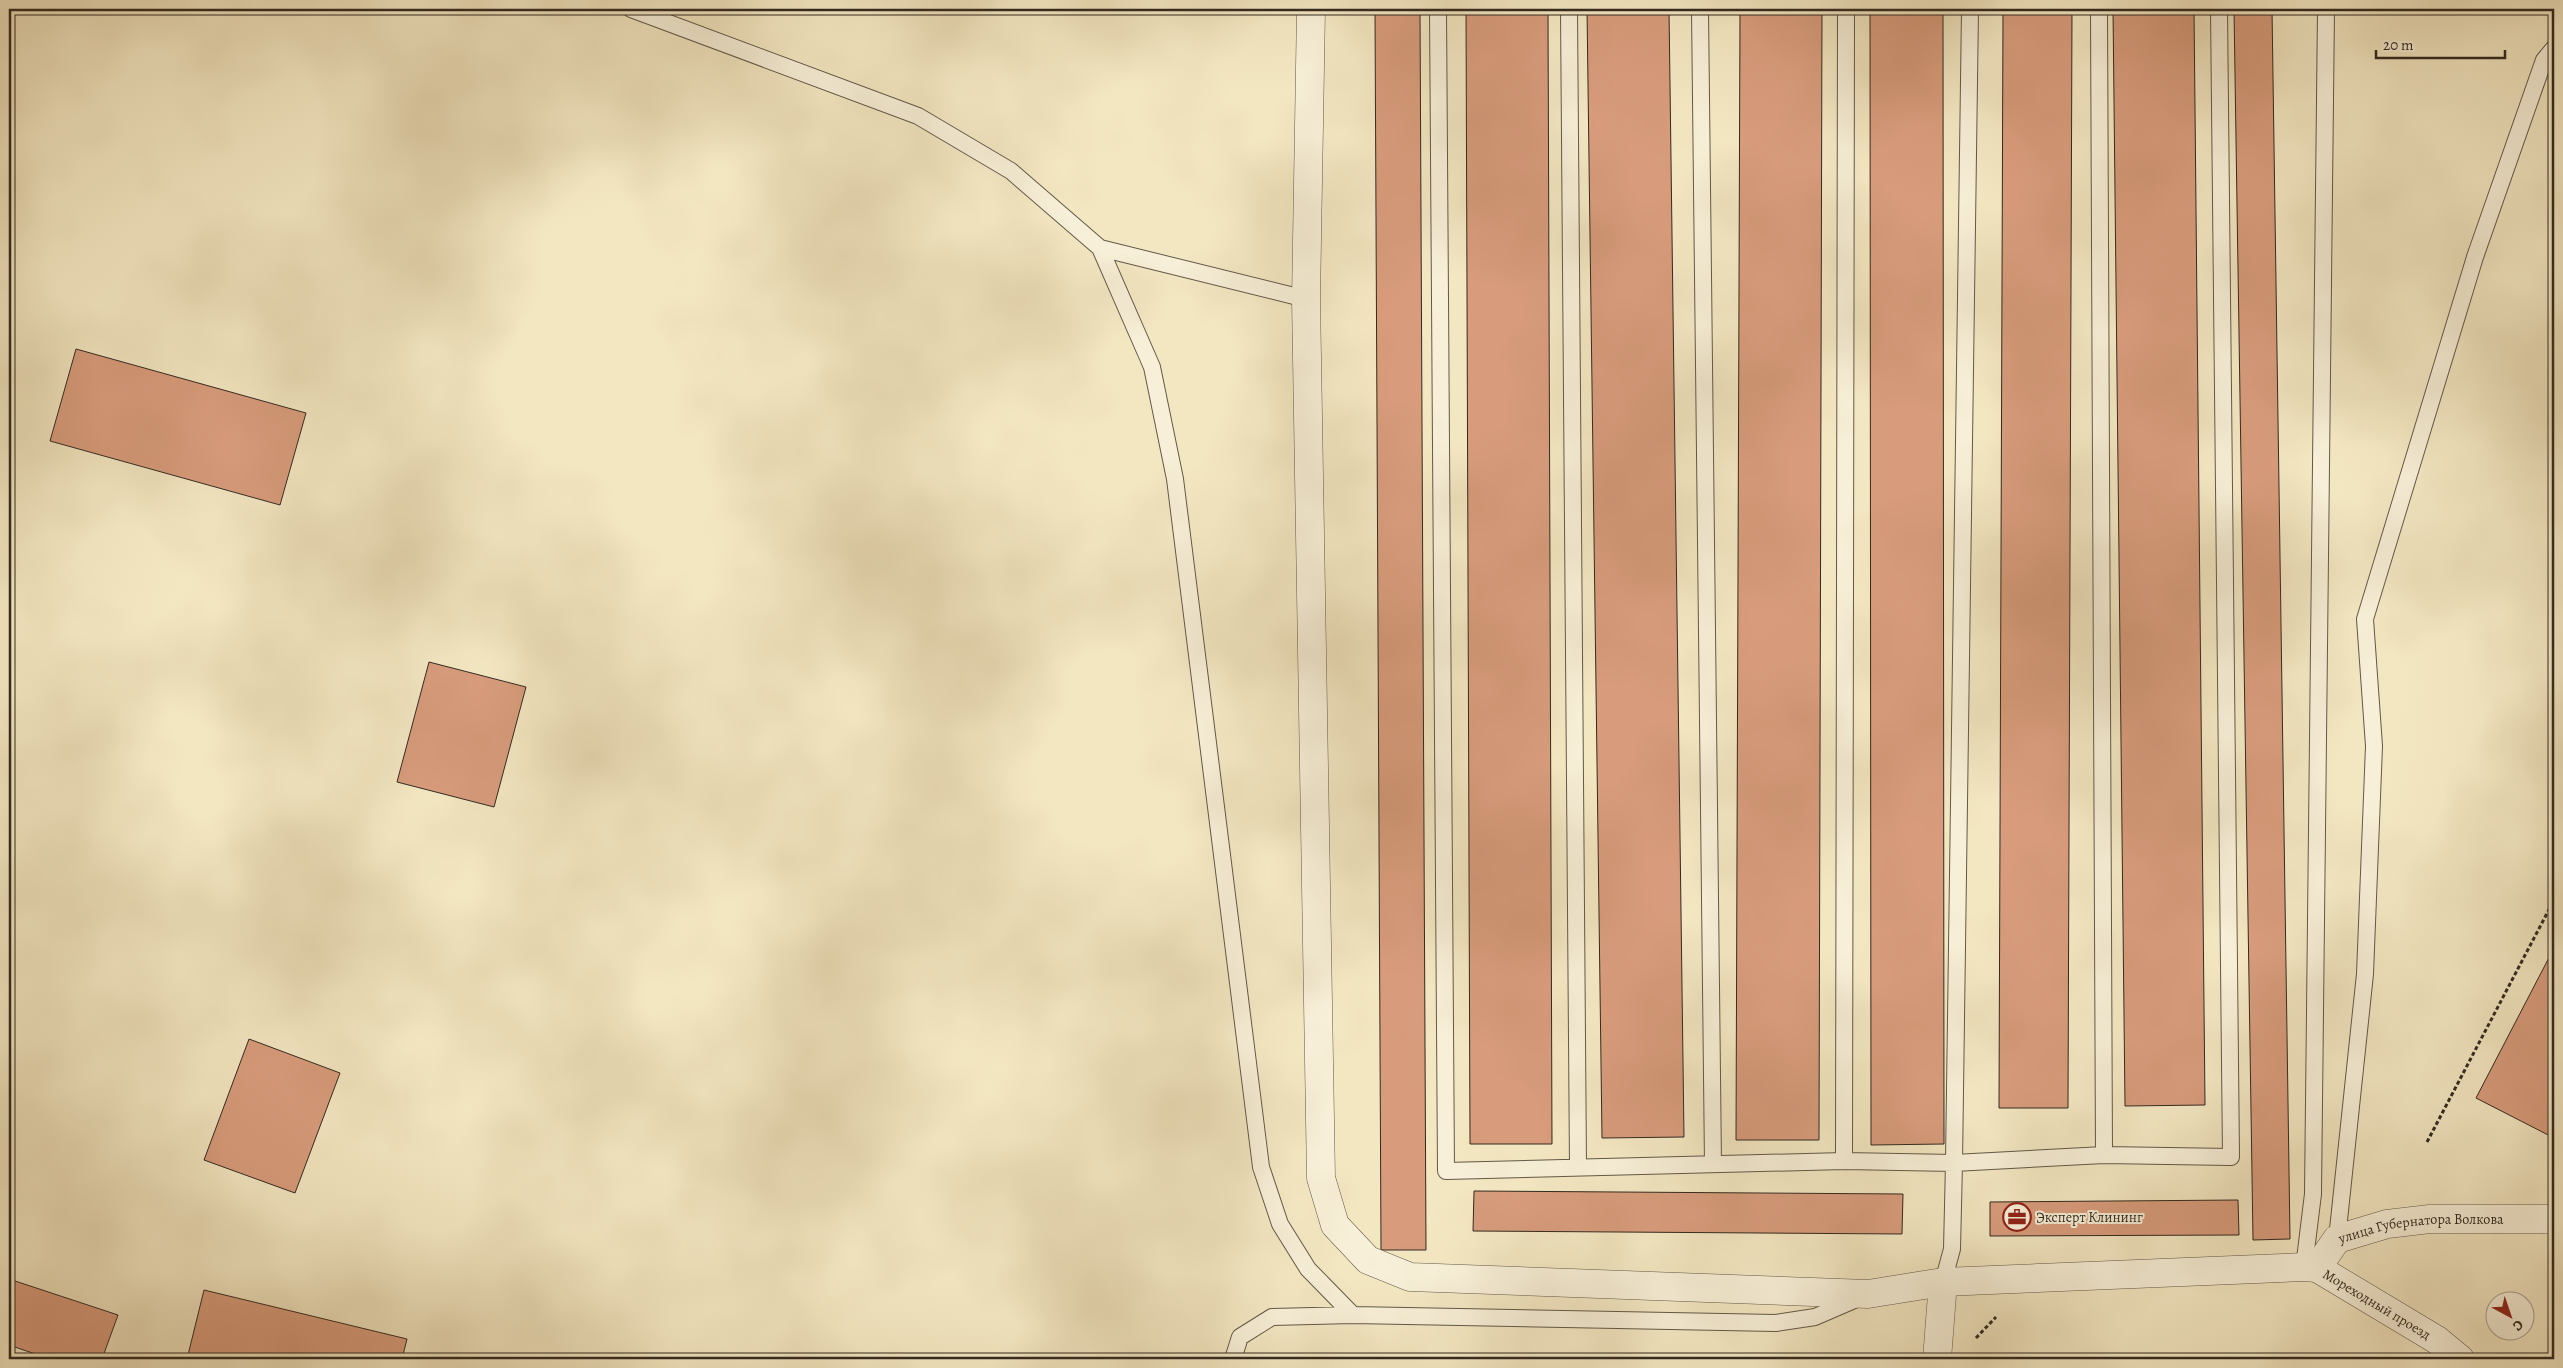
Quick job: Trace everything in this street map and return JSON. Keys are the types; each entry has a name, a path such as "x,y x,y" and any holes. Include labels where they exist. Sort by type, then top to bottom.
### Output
{"street":[{"path":"1311,9 1306,298 1321,1178 1335,1225 1368,1260 1410,1277 1868,1294 1943,1282 2311,1268"},
{"name":"улица Губернатора Волкова","path":"2311,1268 2337,1239 2387,1224 2413,1221 2554,1219"},
{"name":"Мореходный проезд","path":"2311,1268 2437,1340 2460,1359"},
{"path":"1937,1359 1943,1282"}],"lane":[{"path":"631,9 918,116 1011,171 1100,248 1152,367 1175,479 1261,1167 1280,1224 1308,1268 1353,1314"},
{"path":"1438,9 1446,1171 1844,1161 1954,1163 2104,1155 2230,1157 2219,9"},
{"path":"1569,9 1578,1167"},
{"path":"1700,9 1713,1164"},
{"path":"1844,1161 1846,9"},
{"path":"1943,1282 1952,1249 1954,1163 1970,9"},
{"path":"2099,9 2104,1155"},
{"path":"2311,1268 2326,9"},
{"path":"2337,1239 2365,974 2374,746 2365,619 2475,257 2544,60 2554,48"},
{"path":"1100,248 1306,298"},
{"path":"1233,1359 1240,1336 1272,1317 1353,1314 1776,1323 1815,1316 1868,1294"}],"path":[{"path":"2426,1142 2554,900"}],"building":[{"path":"1375,9 1420,9 1426,1250 1381,1250"},
{"path":"1466,9 1548,9 1552,1144 1470,1144"},
{"path":"1587,9 1669,9 1684,1137 1602,1138"},
{"path":"1740,9 1822,9 1819,1140 1736,1140"},
{"path":"1870,9 1943,9 1944,1144 1871,1145"},
{"path":"2003,9 2072,9 2068,1108 1999,1108"},
{"path":"2113,9 2194,9 2205,1105 2125,1106"},
{"path":"2234,9 2272,9 2290,1239 2253,1240"},
{"path":"76,349 306,413 280,505 50,441"},
{"path":"429,662 526,687 494,807 397,782"},
{"path":"2554,948 2554,1138 2476,1098"},
{"path":"249,1039 340,1073 295,1193 204,1160"},
{"path":"1474,1191 1903,1194 1902,1234 1473,1231"},
{"path":"2238,1200 2239,1235 1990,1236 1990,1202"},
{"path":"9,1279 118,1315 102,1359 50,1359 9,1345"},
{"path":"204,1290 407,1339 402,1359 187,1359"}],"place":[{"name":"Эксперт Клининг","path":"2017,1217"}]}
